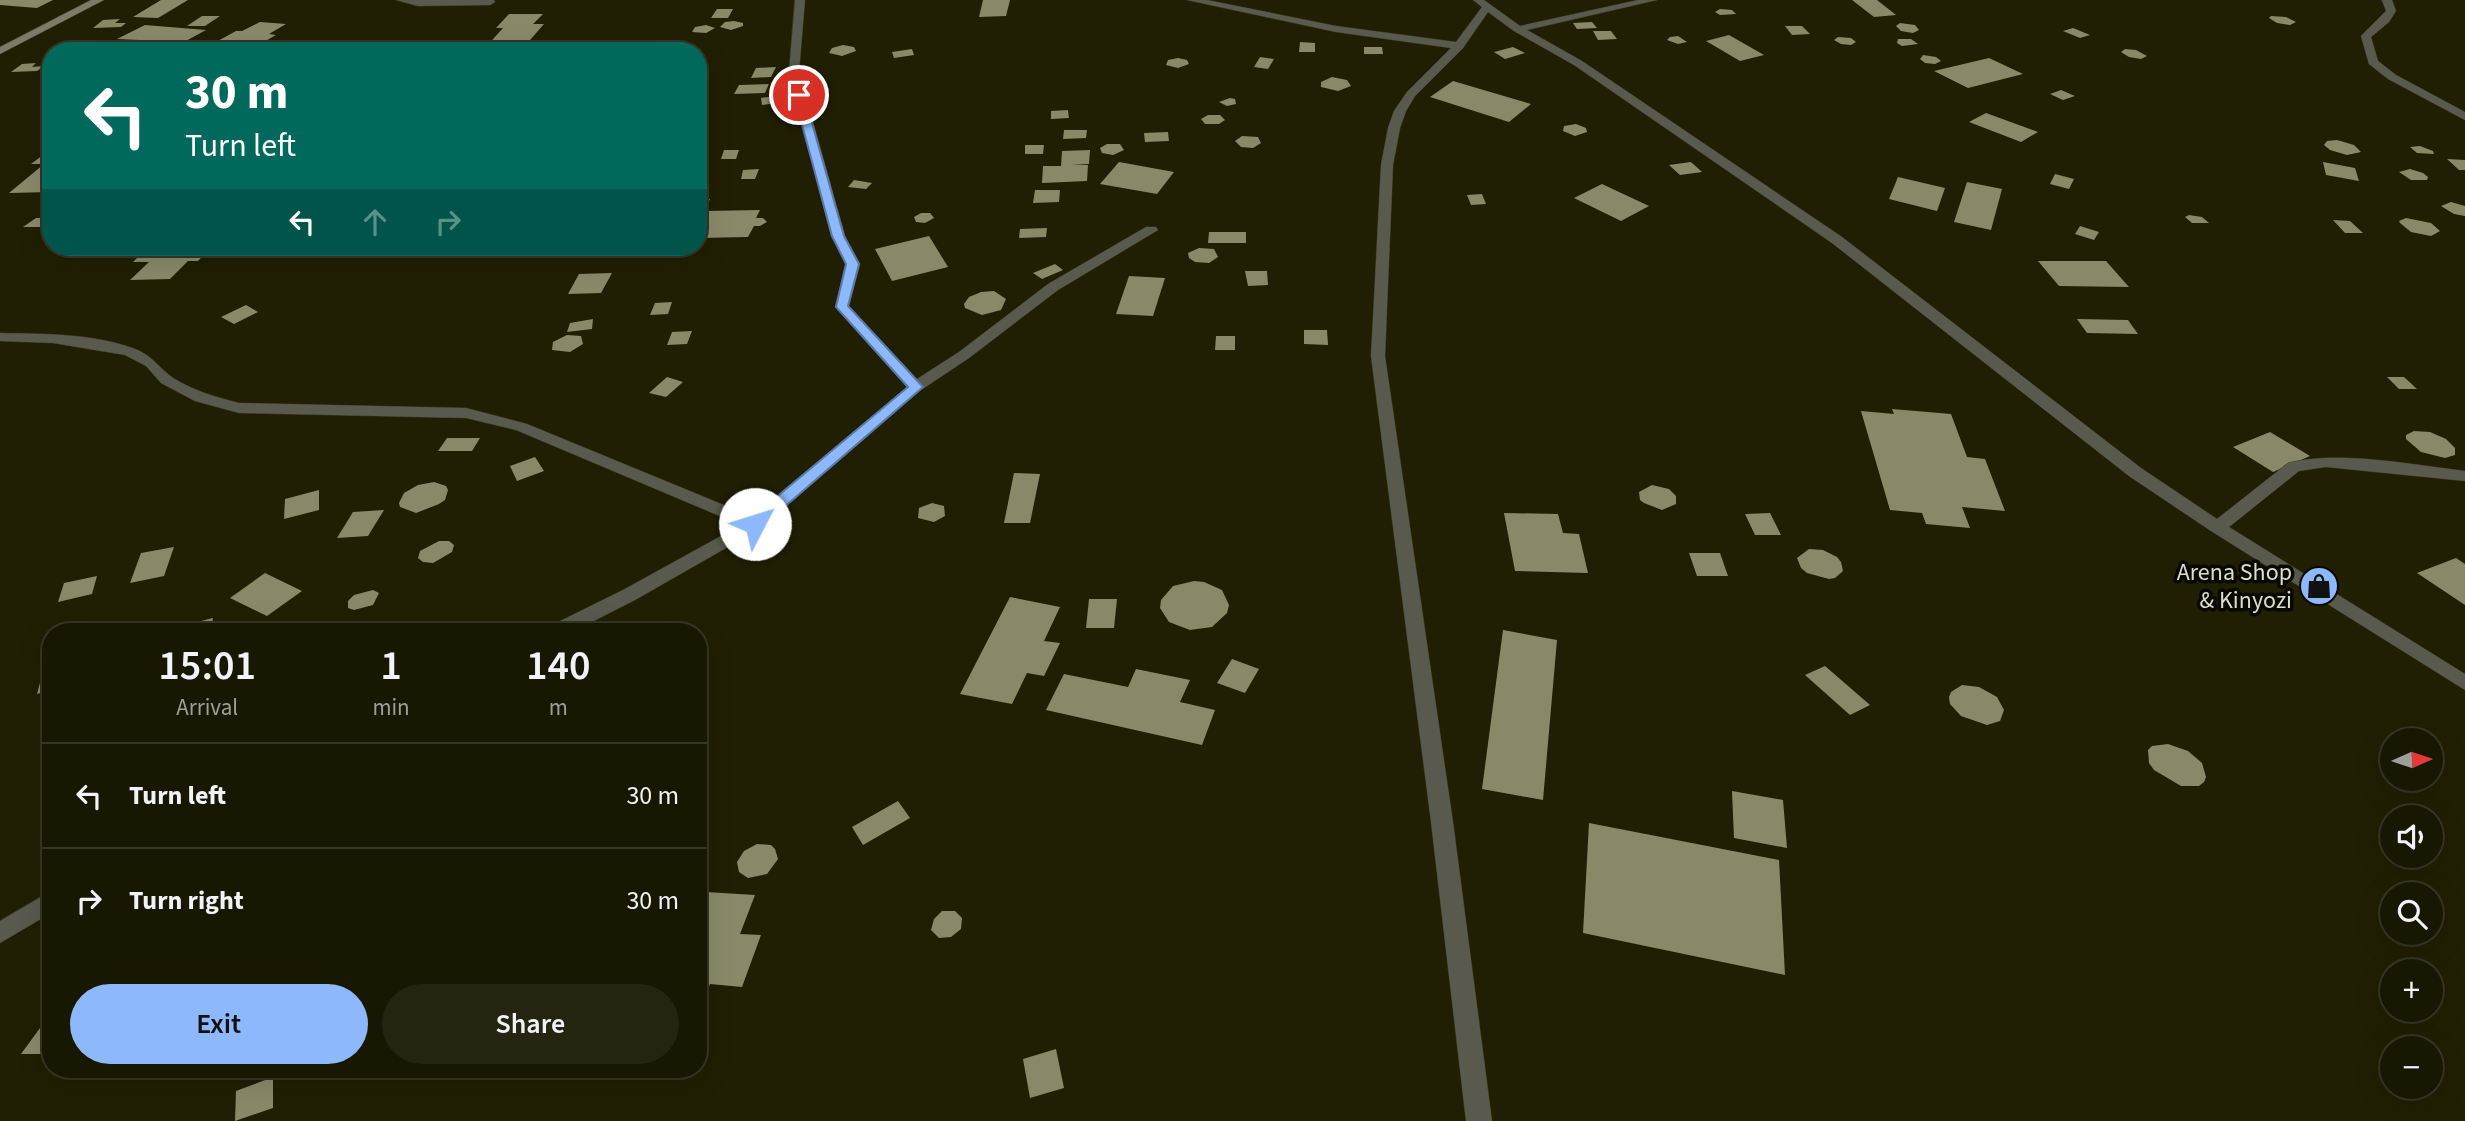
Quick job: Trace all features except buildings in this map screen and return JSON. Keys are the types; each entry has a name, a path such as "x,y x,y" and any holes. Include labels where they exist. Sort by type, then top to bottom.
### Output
{"street":[{"path":"0,51 99,0"},
{"path":"401,0 418,3 490,2"},
{"path":"800,0 794,72 838,236 853,264 842,307 916,387"},
{"path":"1192,0 1336,29 1459,46"},
{"path":"1518,29 1652,0"},
{"path":"2387,0 2391,11 2385,20 2366,36 2373,62 2401,83 2465,117"},
{"path":"1479,1121 1442,822 1378,356 1388,166 1394,128 1400,111 1411,94 1459,46 1483,3 1518,29 1578,64 1837,240 2135,472 2217,527 2465,683"},
{"path":"573,623 629,595 755,524 916,387 964,355 1053,287 1151,230"},
{"path":"0,337 53,339 130,352 151,363 166,380 200,398 239,408 466,413 521,428 755,524"},
{"path":"2217,527 2294,467 2326,462 2402,472 2465,476"},
{"path":"0,933 42,907"}],"place":[{"name":"Arena Shop & Kinyozi","path":"2319,586"}],"route":[{"path":"755,524 916,387 842,307 853,264 838,236 799,95"}]}
